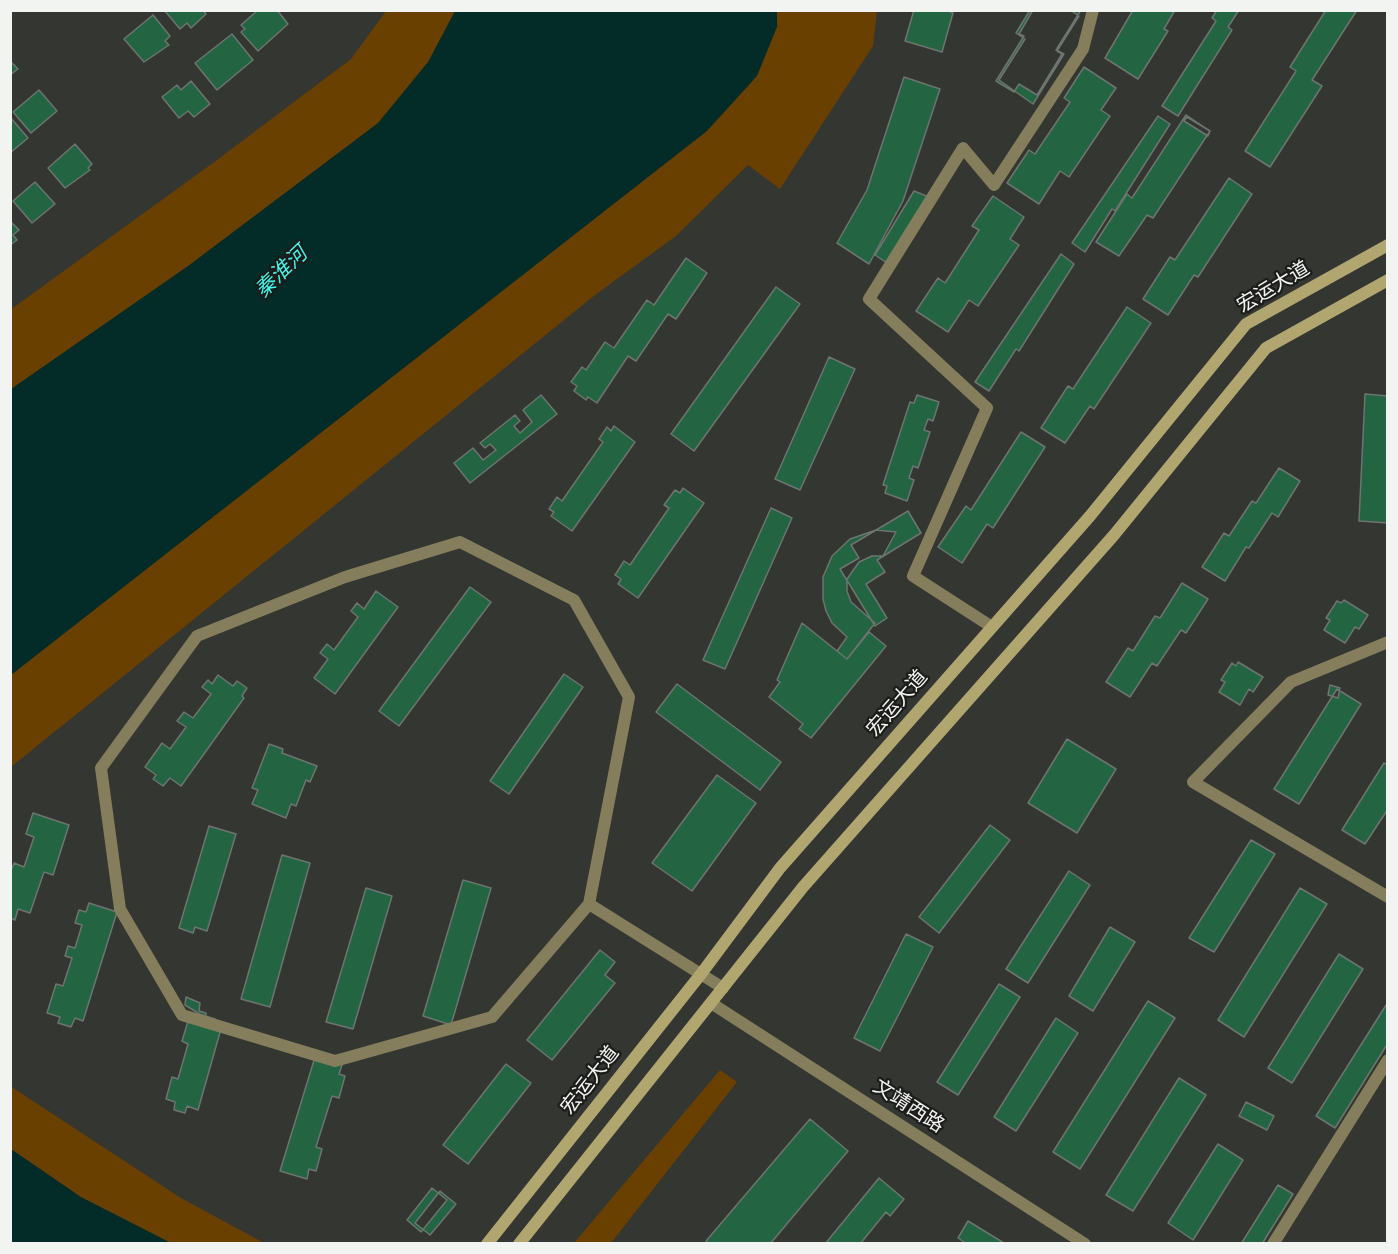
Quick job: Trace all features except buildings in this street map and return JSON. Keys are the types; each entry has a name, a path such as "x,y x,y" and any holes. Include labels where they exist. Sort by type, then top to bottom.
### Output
{"main road":[{"name":"宏运大道","path":"487,1244 701,974 780,868 1090,516 1246,324 1388,245"},
{"path":"519,1244 803,887 1114,535 1266,348 1388,280"}],"street":[{"path":"992,627 914,576 987,408 869,299 963,148 994,185 1083,49 1093,10"},
{"path":"460,542 574,600 629,697 589,904 492,1017 335,1061 182,1015 120,909 101,768 197,636 345,577 460,542"},
{"path":"1388,642 1290,682 1193,782 1388,897"},
{"path":"589,904 723,987"},
{"name":"文靖西路","path":"711,1004 1085,1244"},
{"path":"1273,1244 1388,1060"}],"shaded area":[{"path":"386,11 877,11 873,46 780,189 748,165 676,236 595,295 11,767 10,310 217,160 351,59"},
{"path":"720,1070 737,1082 611,1243 574,1243"},
{"path":"10,1086 181,1198 264,1243 11,1243"}],"water":[{"name":"秦淮河","path":"455,11 777,11 777,27 757,76 707,131 11,675 11,389 188,266 378,123 428,62"},
{"path":"11,1149 81,1197 171,1243 11,1243"}]}
